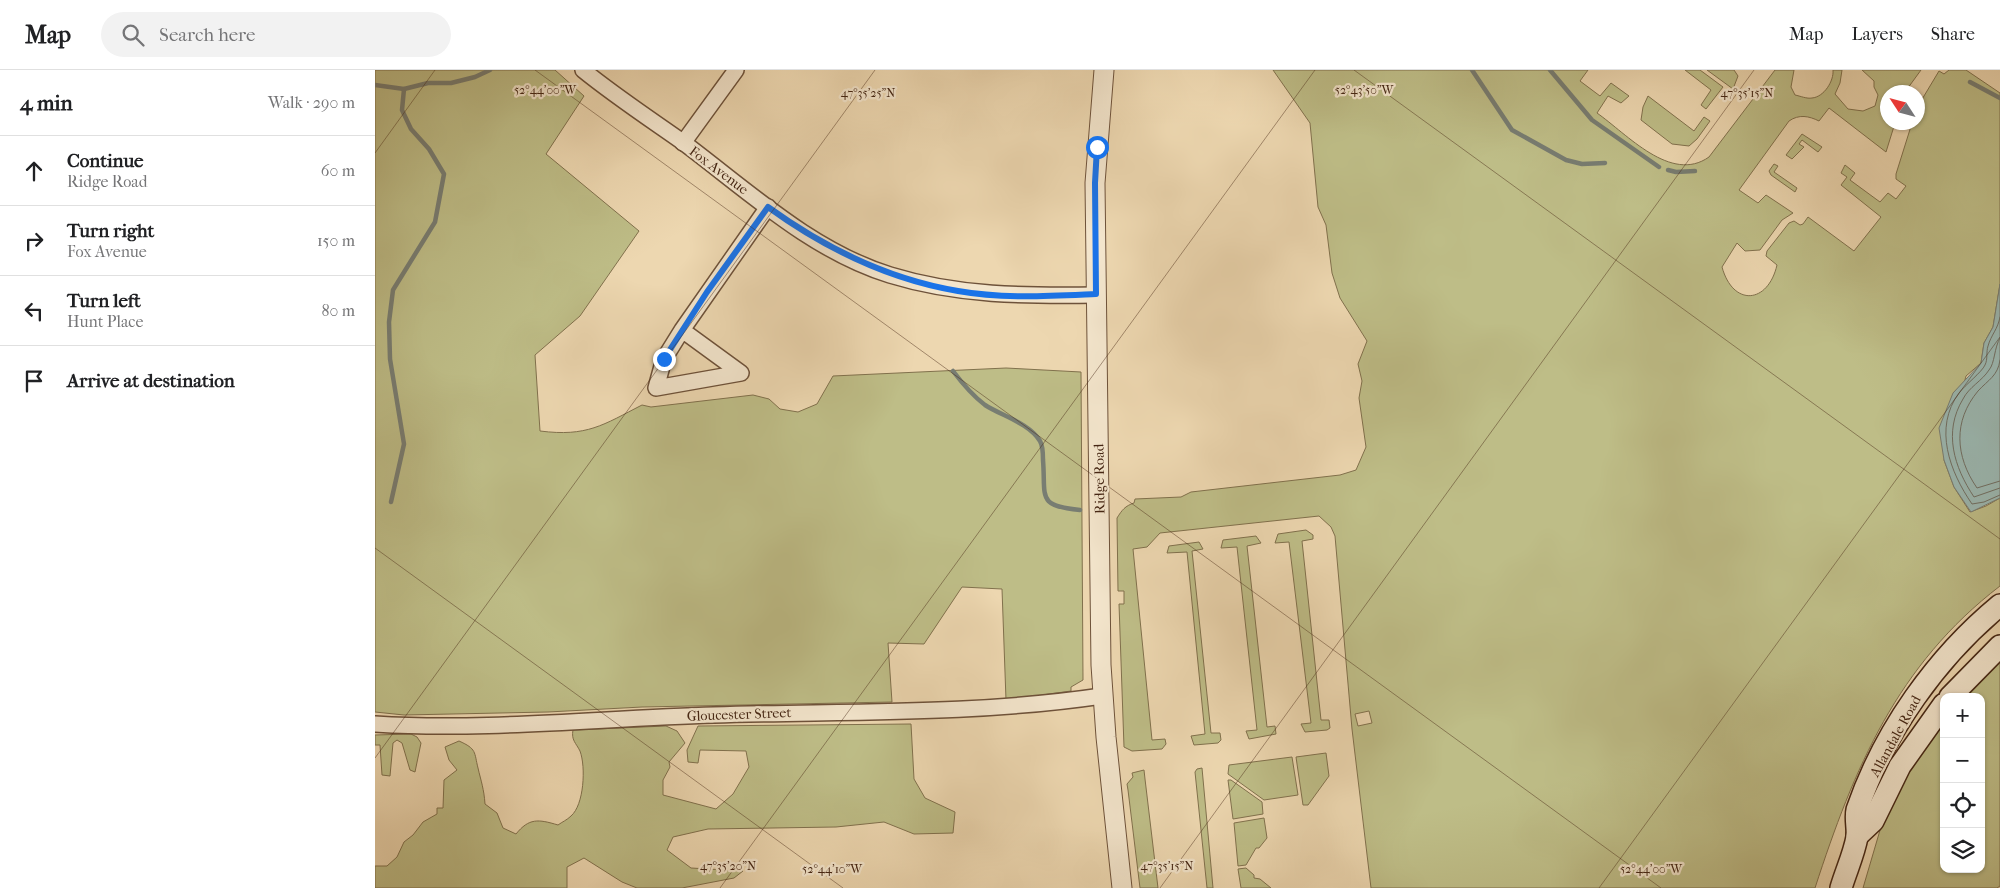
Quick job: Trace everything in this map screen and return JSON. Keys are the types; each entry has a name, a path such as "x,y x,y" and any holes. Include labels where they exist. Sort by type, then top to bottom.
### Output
{"main road":[{"name":"Allandale Road","path":"1841,888 1857,836 1857,812 1874,769 1906,712 1950,652 2000,604"},
{"path":"1953,693 2000,646"},
{"name":"Allandale Road","path":"1857,836 1873,821 1900,766 1940,709"}],"street":[{"name":"Fox Avenue","path":"583,70 800,230 854,260 889,274 959,291 992,295 1096,294"},
{"path":"683,143 736,70"},
{"name":"Ridge Road","path":"1104,70 1095,183 1102,696 1122,888"},
{"path":"682,330 741,373 655,388 664,359 682,330 768,207"},
{"name":"Gloucester Street","path":"375,724 477,724 766,713 954,711 1049,704 1102,696"}],"shaded area":[{"path":"375,70 555,70 584,96 546,154 639,231 580,316 535,355 540,431 583,431 605,424 642,405 651,407 753,395 769,399 780,409 798,412 817,404 833,376 1006,368 1081,372 1083,680 1071,687 1071,691 1006,700 1002,589 962,587 924,644 888,643 892,702 642,707 548,712 404,715 375,712"},
{"path":"1273,70 1588,70 1580,81 1600,96 1611,83 1629,96 1621,103 1608,96 1597,113 1650,153 1680,164 1695,164 1709,157 1775,70 1794,70 1791,87 1795,95 1810,98 1824,92 1832,79 1833,70 1842,70 1840,83 1835,94 1848,109 1863,111 1875,106 1878,95 1874,87 1874,81 1862,70 1921,70 1910,85 1880,85 1880,130 1893,130 1886,152 1829,108 1819,121 1804,116 1789,121 1739,190 1758,203 1766,195 1793,213 1782,220 1760,250 1745,251 1737,243 1722,267 1727,280 1734,289 1750,296 1759,293 1773,278 1777,265 1766,256 1767,251 1789,223 1794,221 1800,225 1808,217 1854,251 1881,217 1841,185 1847,177 1841,173 1845,165 1855,173 1850,180 1880,202 1888,193 1896,199 1906,186 1896,179 1896,174 1910,130 1925,130 1925,94 1939,71 1944,74 1949,70 1966,70 2000,93 2000,284 1993,327 1984,343 1981,363 1966,376 1944,460 1954,487 1970,512 2000,498 2000,586 1964,617 1933,650 1906,685 1883,722 1846,801 1815,888 1371,888 1352,729 1335,536 1331,527 1319,516 1160,533 1147,547 1133,549 1152,740 1165,739 1166,744 1162,749 1132,751 1124,747 1119,604 1124,604 1124,591 1118,591 1117,518 1122,511 1128,505 1134,503 1135,499 1181,497 1191,492 1340,475 1356,470 1366,447 1359,398 1362,381 1358,364 1367,341 1340,298 1332,273 1326,225 1318,207 1310,123","holes":["1369,711 1372,723 1358,726 1355,714"]},
{"path":"1685,70 1700,70 1723,87 1706,109 1701,105 1711,90"},
{"path":"1707,70 1734,70 1738,76 1733,89"},
{"path":"1648,96 1694,131 1704,117 1710,121 1697,139 1689,146 1672,144 1641,120 1643,107"},
{"path":"1802,134 1822,147 1818,152 1802,140 1799,144 1804,147 1792,159 1786,155"},
{"path":"1774,164 1778,166 1774,172 1797,188 1795,192 1771,175 1769,171"},
{"path":"1306,530 1313,535 1313,539 1302,541 1321,720 1329,720 1330,728 1327,730 1305,732 1301,724 1311,723 1289,542 1275,543 1278,534"},
{"path":"1256,536 1261,543 1247,546 1267,727 1275,726 1276,734 1249,739 1246,731 1257,730 1237,547 1221,548 1223,540"},
{"path":"1199,542 1203,549 1192,551 1211,733 1220,733 1221,740 1218,743 1194,745 1191,736 1205,734 1187,552 1167,553 1169,546"},
{"path":"2000,662 2000,886 1997,888 1863,888 1883,820 1902,782 1940,727 1940,873 1985,873 1985,693 1968,693"},
{"path":"911,724 914,779 925,798 955,812 953,833 914,834 884,822 836,827 708,829 673,837 667,850 691,868 743,871 734,878 682,888 637,888 622,882 584,858 567,867 567,888 375,888 375,866 387,866 397,857 404,842 413,835 423,822 437,814 437,808 443,808 444,780 457,770 449,760 445,747 459,741 469,746 474,752 485,804 497,813 503,828 516,834 525,825 534,821 558,825 575,811 583,785 583,766 580,751 573,739 573,730 666,726 677,731 685,743 669,762 670,767 663,780 663,795 716,809 733,794 749,767 746,751 700,750 698,763 688,762 687,750 698,726"},
{"path":"411,734 417,737 421,743 415,772 410,770 402,743 397,740 393,743 390,776 382,775 380,745 375,745 375,735"},
{"path":"1326,753 1329,776 1308,805 1303,805 1296,757"},
{"path":"1292,757 1298,795 1264,800 1228,774 1229,765"},
{"path":"1202,768 1213,888 1207,888 1195,772 1197,769"},
{"path":"1144,770 1158,888 1140,888 1127,784 1133,777 1132,773"},
{"path":"1228,780 1231,780 1262,802 1263,814 1233,819"},
{"path":"1264,818 1267,838 1259,848 1256,848 1246,865 1238,866 1234,823"},
{"path":"1246,868 1254,875 1254,878 1260,879 1271,888 1241,888 1238,869"}],"water":[{"path":"2000,284 2000,498 1971,512 1954,487 1944,460 1939,428 1953,393 1981,363 1984,343 1993,327"}],"waterway":[{"path":"375,85 404,89 428,83 451,83 475,77 490,70"},
{"path":"1472,70 1512,130 1566,160 1582,164 1605,163"},
{"path":"1550,70 1592,120 1659,167"},
{"path":"1970,82 2000,98"},
{"path":"391,502 404,444 390,359 389,322 393,290 435,222 444,174 429,149 411,129 402,110 404,89"},
{"path":"1668,170 1676,172 1695,171"},
{"path":"953,371 976,398 1029,429 1035,435 1040,441 1042,448 1044,491 1046,497 1056,506 1080,510"}],"route":[{"path":"664,359 707,292 768,207 800,230 854,260 889,274 926,284 992,295 1096,294 1095,183 1097,147"}]}
